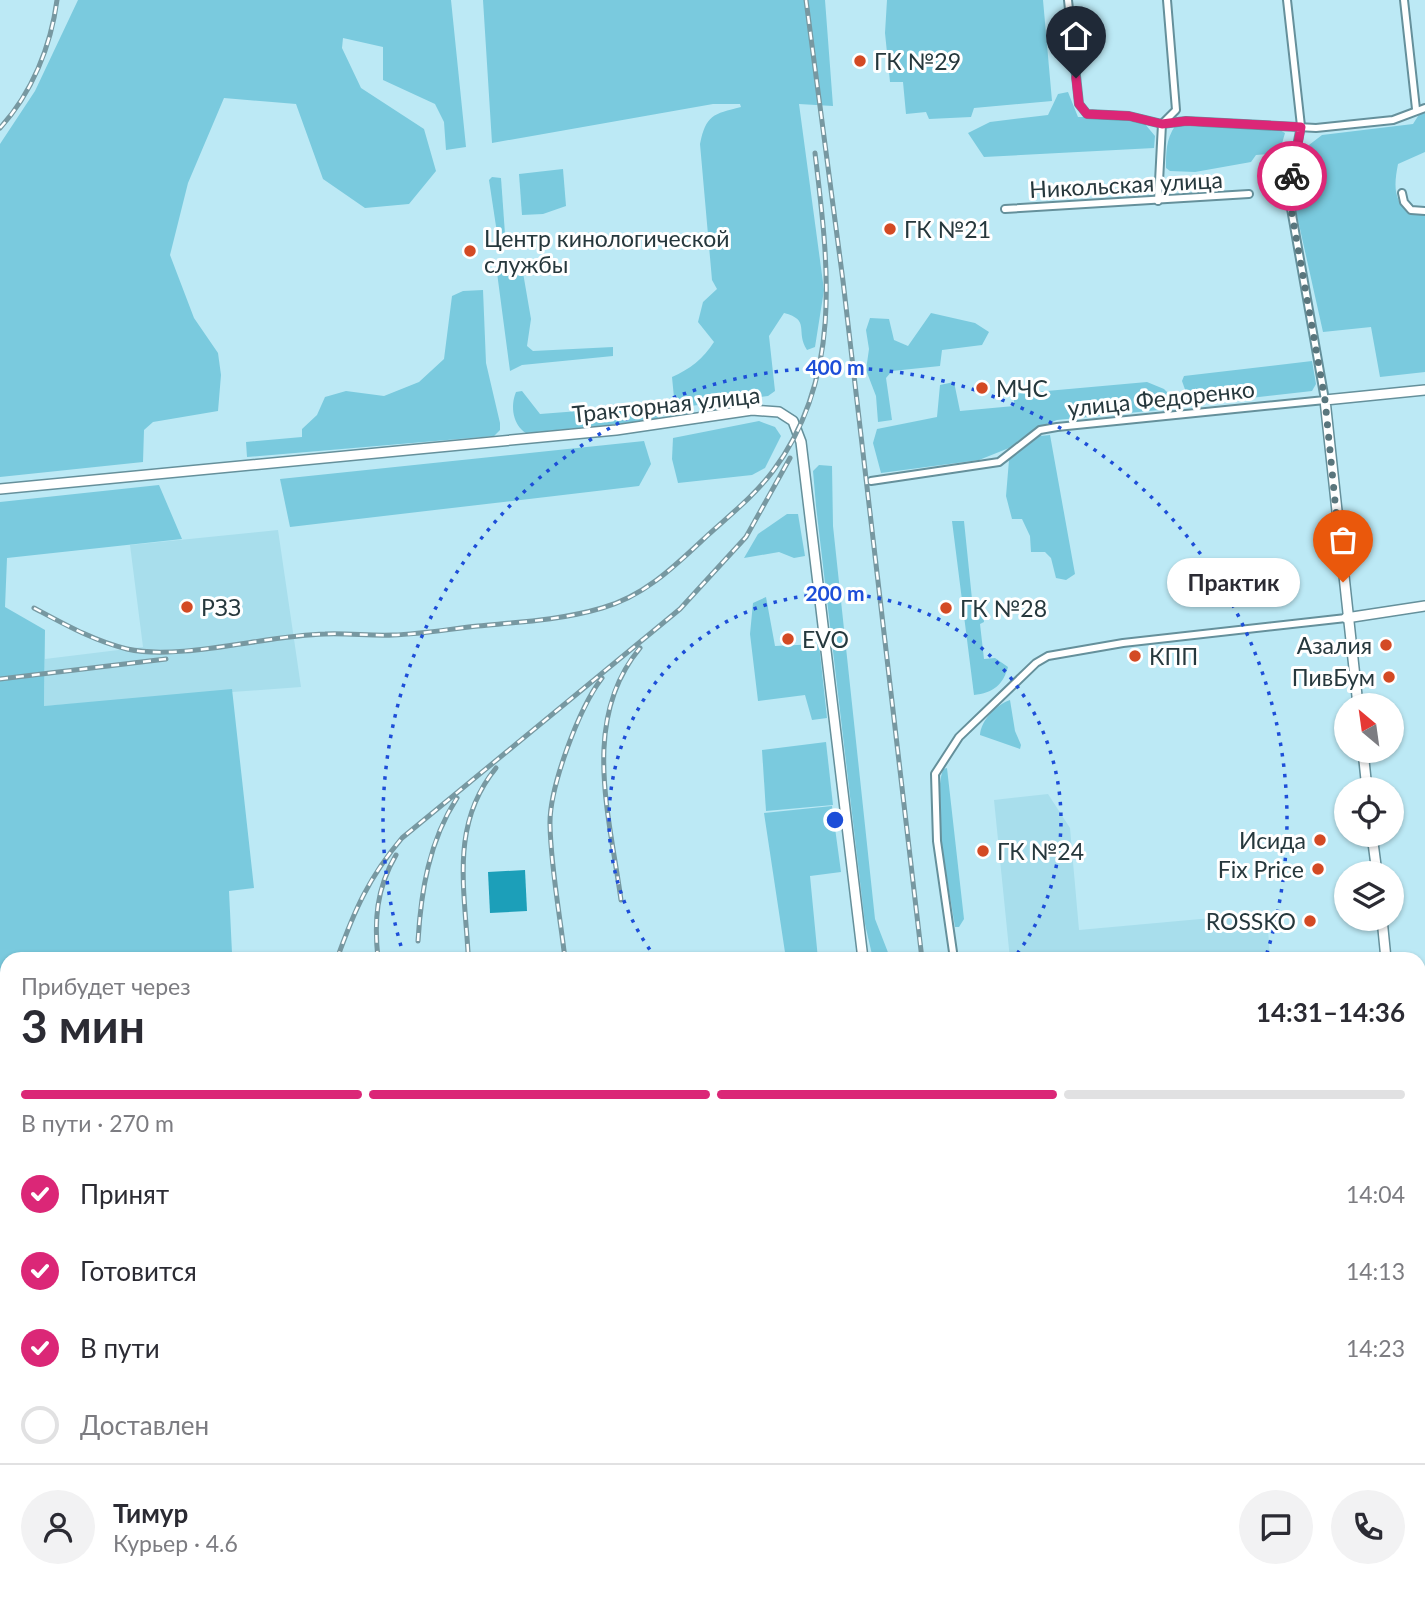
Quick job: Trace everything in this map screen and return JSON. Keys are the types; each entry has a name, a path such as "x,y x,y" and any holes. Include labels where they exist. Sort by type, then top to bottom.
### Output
{"main road":[{"name":"улица Федоренко","path":"1325,400 1425,390"},
{"path":"1325,400 1346,618 1356,693"},
{"name":"Тракторная улица","path":"0,489 615,430 752,410 779,412 793,421 801,442 862,952"},
{"path":"1346,618 1425,606"},
{"path":"1383,931 1385,952"}],"street":[{"path":"1068,0 1079,104 1087,114 1129,116 1162,124 1186,121 1301,127 1392,120 1404,117 1416,108 1425,108"},
{"path":"1158,201 1162,124 1176,110 1167,0"},
{"path":"1287,0 1301,127 1291,177 1290,203 1325,400"},
{"path":"1404,0 1416,108"},
{"path":"1402,193 1404,202 1412,210 1425,211"},
{"name":"Никольская улица","path":"1005,209 1250,194"},
{"name":"улица Федоренко","path":"871,481 999,462 1040,430 1325,400"},
{"path":"953,952 936,831 935,774 958,737 1036,663 1048,656 1129,642 1346,618"}],"shaded area":[{"path":"78,0 451,0 466,147 446,150 444,122 435,104 383,80 383,47 343,38 342,48 361,88 424,129 436,171 409,204 365,208 323,179 296,104 224,98 188,183 170,255 194,318 218,353 221,375 218,411 153,422 144,430 143,462 0,477 0,144 35,91"},
{"path":"483,0 825,0 833,106 799,104 824,290 815,347 807,350 800,323 784,313 769,336 775,391 768,396 675,408 672,377 696,363 714,342 698,322 703,302 717,289 712,280 700,144 705,127 712,117 741,107 740,104 713,104 492,143"},
{"path":"887,0 1043,0 1052,101 974,108 971,117 929,119 926,112 906,114 903,82 890,82 885,33"},
{"path":"1068,92 1078,117 1107,117 1145,124 1155,136 1154,148 984,157 968,133 990,122 1048,115 1058,94"},
{"path":"1420,113 1425,113 1425,152 1398,164 1396,185 1397,197 1409,214 1425,215 1425,372 1380,377 1371,327 1323,332 1296,211 1296,192 1309,145 1322,135 1413,124"},
{"path":"1175,126 1276,128 1285,133 1281,147 1269,154 1256,155 1251,162 1195,172 1170,171 1166,168 1166,152"},
{"path":"563,169 566,206 543,214 522,215 519,174"},
{"path":"492,177 501,178 505,234 499,246 489,180"},
{"path":"521,261 531,319 527,346 533,351 613,347 613,356 522,365 510,371 496,265"},
{"path":"483,290 486,363 500,423 500,430 494,436 247,457 246,442 302,437 302,429 317,415 325,397 346,391 384,396 419,382 444,359 452,296 463,291"},
{"path":"931,313 975,323 989,332 982,345 942,350 940,366 892,371 886,378 892,420 878,422 876,396 866,370 869,349 866,330 870,318 889,319 894,340 908,346"},
{"path":"1312,361 1316,384 1312,391 1198,404 1188,398 1182,381 1184,376"},
{"path":"954,382 960,411 1014,406 1014,394 1147,382 1164,389 1176,401 1169,409 1057,420 1036,428 1009,448 979,460 881,473 873,443 877,429 937,417 940,385"},
{"path":"522,391 540,414 657,405 658,420 526,433 518,425 513,409 516,392"},
{"path":"759,421 775,427 781,436 765,468 752,475 678,483 672,459 673,438"},
{"path":"1050,435 1075,574 1066,580 1056,578 1051,558 1045,552 1031,552 1030,536 1022,519 1012,519 1006,496 1009,460 1040,436"},
{"path":"644,441 651,464 639,486 290,527 280,479"},
{"path":"819,465 832,466 833,526 875,919 888,952 871,952 865,924 813,471"},
{"path":"159,485 182,539 7,558 5,607 45,630 44,706 232,689 254,888 229,891 232,952 0,952 0,502"},
{"path":"787,514 798,514 805,556 794,558 779,552 744,558 758,534"},
{"path":"952,521 964,521 973,609 983,612 984,622 980,624 984,659 995,658 1008,667 996,687 974,695"},
{"path":"278,530 301,687 44,706 45,659 143,647 130,545"},
{"path":"766,597 775,646 819,644 827,718 812,720 805,695 758,701 750,634 753,603"},
{"path":"1010,700 1020,749 980,735 990,714"},
{"path":"826,742 833,805 766,811 762,750"},
{"path":"947,768 964,919 959,927 955,927 940,825 940,785 943,769"},
{"path":"1048,794 1070,828 1079,930 1267,913 1270,952 1009,952 994,800"},
{"path":"832,806 841,872 810,876 817,952 785,952 764,813"},
{"path":"525,870 527,911 490,913 488,872"}],"railway":[{"path":"0,128 31,84 45,51 57,0"},
{"path":"806,0 843,281 921,952"},
{"path":"34,608 79,632 115,646 149,652 173,652 302,635 404,634 540,620 602,608 646,588 672,568 766,480 796,435 811,397 821,357 826,317 824,235 815,153"},
{"path":"340,952 364,895 380,867 402,838 680,609 746,537 790,458"},
{"path":"621,900 606,803 605,737 610,706 622,676 640,648"},
{"path":"0,679 166,659"},
{"path":"564,952 552,858 551,809 560,770 575,728 602,678"},
{"path":"468,952 463,879 466,833 482,789 496,768"},
{"path":"418,941 428,867 447,814 457,798"},
{"path":"377,952 376,932 380,893 396,855"}],"way so far":[{"path":"1292,176 1290,203 1325,400 1343,582"}],"place":[{"name":"ГК №29","path":"860,61"},
{"name":"ГК №21","path":"890,229"},
{"name":"Центр кинологической службы","path":"470,251"},
{"name":"МЧС","path":"982,388"},
{"name":"Практик","path":"1343,582"},
{"name":"РЗЗ","path":"187,607"},
{"name":"ГК №28","path":"946,608"},
{"name":"EVO","path":"788,639"},
{"name":"Азалия","path":"1386,645"},
{"name":"КПП","path":"1135,656"},
{"name":"ПивБум","path":"1389,677"},
{"name":"Исида","path":"1320,840"},
{"name":"ГК №24","path":"983,851"},
{"name":"Fix Price","path":"1318,869"},
{"name":"ROSSKO","path":"1310,921"}],"route":[{"path":"1076,78 1079,104 1087,114 1129,116 1162,124 1186,121 1301,127 1301,141 1292,176"}]}
